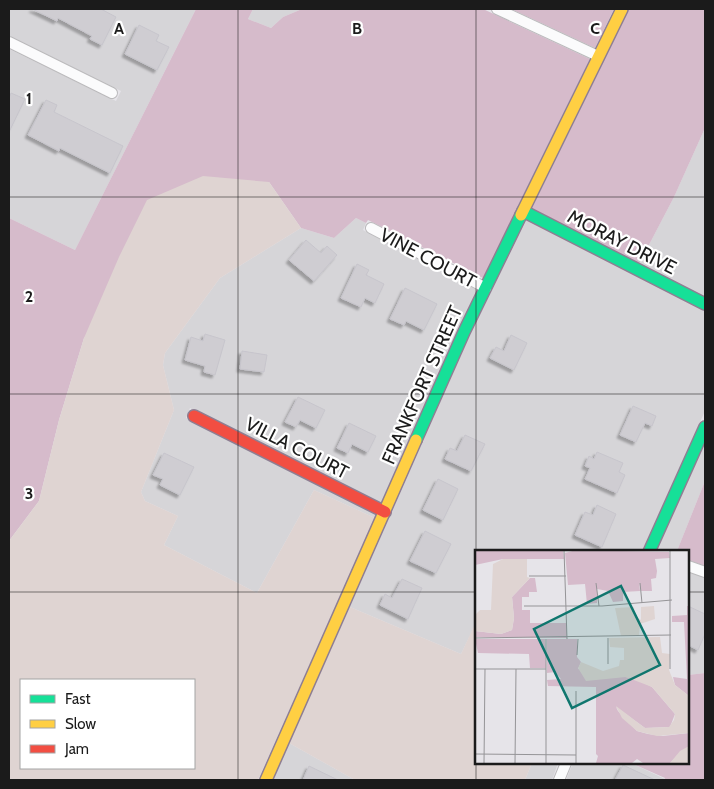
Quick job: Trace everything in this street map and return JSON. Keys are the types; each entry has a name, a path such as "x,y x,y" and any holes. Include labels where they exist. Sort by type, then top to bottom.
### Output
{"street":[{"path":"497,9 598,56"},
{"name":"FRANKFORT STREET","path":"266,780 464,332 622,9"},
{"path":"9,42 112,93"},
{"name":"MORAY DRIVE","path":"523,211 705,304"},
{"name":"VINE COURT","path":"371,228 486,288"},
{"name":"VILLA COURT","path":"194,416 385,512"},
{"path":"650,550 705,427"},
{"path":"689,566 705,572"},
{"path":"559,780 566,764"}],"shaded area":[{"path":"9,9 196,9 75,250 9,218 9,49 116,101 121,91 9,36"},
{"path":"196,9 253,9 248,19 271,28 283,17 302,9 483,9 590,59 483,278 368,220 366,223 356,218 334,238 301,228 269,182 84,338 59,420 39,501 9,541 9,218 75,250"},
{"path":"253,9 302,9 283,17 271,28 248,19"},
{"path":"511,9 614,9 595,48"},
{"path":"629,9 705,9 705,128 674,197 639,264 532,208"},
{"path":"705,128 705,298 639,264 674,197"},
{"path":"203,176 269,182 301,228 220,278 165,353 163,365 174,410 141,492 145,501 178,516 164,545 257,593 314,490 375,518 258,780 9,780 9,541 39,501 59,420 84,338 119,257 147,200"},
{"path":"356,218 366,223 363,230 477,290 381,503 190,408 186,418 377,514 375,518 314,490 257,593 164,545 178,516 145,501 141,492 174,410 163,365 165,353 220,278 301,228 334,238"},
{"path":"527,219 705,311 705,411 642,550 475,550 475,625 461,654 350,607 470,335"},
{"path":"705,443 705,481 677,550 657,550"},
{"path":"705,481 705,566 689,560 689,550 677,550"},
{"path":"689,572 705,578 705,673 689,675"},
{"path":"350,607 461,654 475,624 475,764 532,764 525,780 355,780 289,743"},
{"path":"705,673 705,780 664,780 665,778 633,764 689,764 689,675"},
{"path":"289,743 355,780 273,780"},
{"path":"532,764 558,764 552,780 525,780"},
{"path":"573,764 633,764 665,779 664,780 566,780"}],"building":[{"path":"32,9 101,9 116,17 102,45 90,39 92,36 58,18 57,21"},
{"path":"139,25 159,35 156,41 169,47 157,70 125,54"},
{"path":"11,93 25,99 9,132 9,98"},
{"path":"46,100 57,105 54,112 123,146 110,173 60,148 59,151 28,135"},
{"path":"306,240 321,253 327,246 337,255 314,281 289,260"},
{"path":"357,264 369,270 366,275 384,284 375,303 365,298 361,307 341,298"},
{"path":"405,288 437,304 424,330 406,321 404,325 390,319"},
{"path":"205,334 225,340 215,375 204,372 205,366 185,360 191,337 203,341"},
{"path":"511,335 527,343 514,370 490,358 496,347 504,351"},
{"path":"242,351 267,355 264,372 240,369"},
{"path":"298,397 325,410 316,428 300,420 296,427 285,422"},
{"path":"633,406 656,416 652,426 645,423 636,442 620,435"},
{"path":"349,423 376,436 368,452 352,444 348,453 337,448"},
{"path":"465,435 485,444 471,471 445,459 450,448 457,451"},
{"path":"597,452 623,463 619,472 625,475 617,493 585,479 590,468 585,466 589,456 594,459"},
{"path":"164,453 194,467 180,495 160,485 163,479 153,475"},
{"path":"438,479 458,489 443,520 423,510"},
{"path":"597,505 616,514 602,547 575,535 585,512 593,515"},
{"path":"425,531 451,544 436,573 410,561"},
{"path":"402,579 422,588 408,619 380,605 385,594 392,598"},
{"path":"689,606 705,614 705,634 698,650 689,646"},
{"path":"623,765 655,780 615,780"},
{"path":"309,766 338,780 303,780"}],"traffic: fast":[{"path":"523,211 705,304"},
{"path":"416,440 464,332 521,215"},
{"path":"650,550 705,427"}],"traffic: slow":[{"path":"521,215 622,9"},
{"path":"266,780 416,440"}],"traffic: jam":[{"path":"194,416 385,512"}]}
